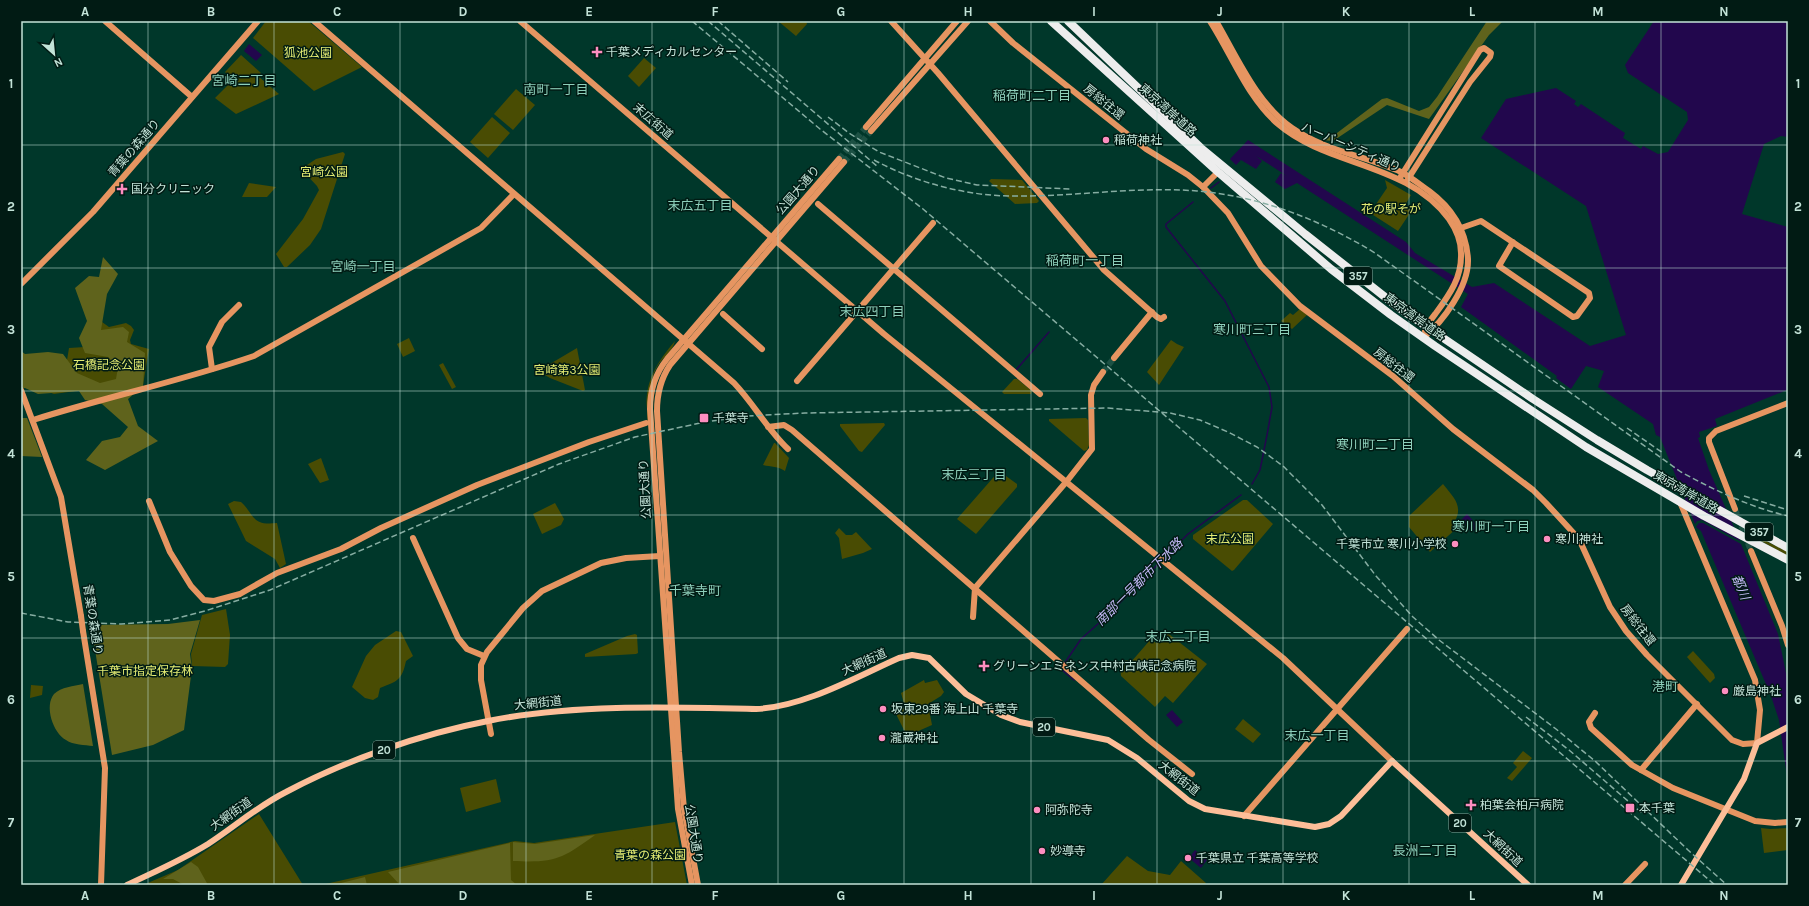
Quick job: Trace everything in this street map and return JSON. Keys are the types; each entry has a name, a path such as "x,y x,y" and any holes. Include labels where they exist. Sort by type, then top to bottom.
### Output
{"highway":[{"name":"東京湾岸道路","path":"1051,21 1218,172 1344,279 1423,338 1586,447 1704,516 1788,560"},
{"name":"東京湾岸道路","path":"1068,21 1159,109 1217,162 1399,308 1533,399 1598,440 1731,517 1788,548"},
{"path":"1533,399 1561,422 1673,490 1683,504"}],"main road":[{"name":"大網街道","path":"127,885 196,851 285,792 307,781 406,742 448,730 489,721 553,712 670,708 772,708 828,689 900,658 912,655 921,655 932,659 966,694 996,713 1020,722 1108,740 1137,758 1194,804 1205,809 1314,827 1329,824 1341,816 1392,761 1528,885"},
{"path":"1681,885 1744,779 1751,764 1757,743 1788,727"}],"street":[{"path":"105,21 192,97"},
{"name":"青葉の森通り","path":"21,284 93,212 258,21"},
{"path":"314,21 745,394 768,427 788,449"},
{"name":"末広街道","path":"520,21 857,311 1283,658 1392,761"},
{"path":"891,21 927,61 1104,270 1159,318 1164,317"},
{"path":"869,129 927,61 957,21"},
{"path":"927,61 968,21"},
{"name":"房総往還","path":"990,21 1023,51 1146,149 1188,175 1203,187 1228,213 1261,266 1300,306 1393,376 1453,429 1533,490 1582,544 1610,607 1642,649 1732,740 1748,744 1757,743"},
{"name":"ハーバーシティ通り","path":"1210,21 1255,98 1279,125 1312,145 1400,179 1408,180 1447,206 1458,221 1461,228 1467,255 1465,280 1457,289"},
{"name":"ハーバーシティ通り","path":"1216,21 1262,98 1277,116 1292,128 1318,142 1403,173 1408,180 1438,206 1452,225 1461,248 1460,271 1457,289"},
{"path":"1400,179 1480,50 1484,48 1488,49 1491,52 1490,57 1470,82 1408,180"},
{"name":"公園大通り","path":"692,885 678,809 650,398 654,381 659,370 774,240 842,160"},
{"path":"1203,187 1218,172"},
{"path":"32,420 83,404 117,397 132,391 254,356 481,228 514,194"},
{"path":"818,204 1040,394"},
{"path":"1461,228 1481,221 1513,242 1589,293 1590,298 1577,316 1573,317 1499,266 1513,242"},
{"path":"797,381 933,223"},
{"path":"1423,338 1457,289"},
{"path":"212,369 209,347 222,322 239,305"},
{"path":"1114,358 1152,312"},
{"path":"723,314 762,349"},
{"name":"公園大通り","path":"685,342 667,370 659,388 657,399 684,809 698,885"},
{"path":"973,617 975,588 1092,449 1092,395 1094,385 1103,372"},
{"name":"青葉の森通り","path":"21,390 61,497 81,616 105,768 101,885"},
{"path":"1735,509 1709,442 1709,438 1716,431 1788,403"},
{"path":"149,501 165,541 191,586 204,600 214,601 240,594 277,573 340,549 381,528 477,485 589,442 646,423"},
{"path":"768,427 784,425 792,430 1064,666 1192,774"},
{"path":"1683,504 1690,526 1756,685 1760,710 1757,743"},
{"path":"1690,526 1694,517 1704,516"},
{"path":"414,538 458,638 467,649 484,656"},
{"path":"1751,551 1782,626 1788,645"},
{"path":"491,734 480,674 484,656 523,608 542,591 601,563 626,558 660,556"},
{"path":"1244,816 1408,629"},
{"path":"1641,770 1697,704"},
{"path":"1595,713 1590,722 1591,728 1617,753 1641,770 1673,788 1758,822 1788,822"},
{"path":"1625,885 1645,864"}],"green space":[{"name":"狐池公園","path":"266,21 308,21 362,67 314,91 253,38"},
{"path":"778,21 806,21 807,24 796,36"},
{"path":"1487,21 1503,21 1489,35 1429,119 1387,105 1333,141 1323,140 1324,137 1333,136 1382,99 1387,98 1419,111 1429,107"},
{"path":"241,55 261,73 258,76 279,94 236,114 215,98 233,80 225,72"},
{"path":"644,58 656,68 639,87 628,76"},
{"path":"516,89 535,105 513,130 494,114"},
{"path":"492,117 510,133 488,158 470,142"},
{"name":"宮崎公園","path":"343,152 345,154 321,229 310,245 287,267 284,267 276,254 303,219 319,190 301,169 316,159"},
{"path":"991,179 1022,180 1039,201 1037,203 1015,204 989,181"},
{"name":"花の駅そが","path":"1385,180 1411,195 1405,205 1412,210 1398,231 1370,213 1387,188"},
{"path":"249,183 276,187 267,197 242,197"},
{"path":"103,257 118,274 107,294 101,330 123,327 129,332 127,342 145,353 143,386 128,399 138,426 158,441 105,470 86,460 102,441 120,437 128,427 102,404 85,400 79,391 38,394 25,388 21,388 21,351 25,354 48,352 63,354 77,373 100,383 116,379 118,367 108,357 85,353 79,338 87,321 75,288 89,276 99,277"},
{"path":"1300,309 1307,315 1292,329 1281,321 1290,313 1293,315"},
{"name":"石橋記念公園","path":"102,322 109,327 126,323 134,330 130,340 131,344 149,349 143,385 54,394 25,384 21,367 67,360 69,348 85,347"},
{"path":"409,338 415,351 403,357 397,344"},
{"path":"1171,340 1184,347 1159,385 1147,372"},
{"path":"675,341 674,345 659,364 654,374 649,395 649,425 647,417 647,399 650,381 658,364 663,356"},
{"name":"宮崎第3公園","path":"577,348 585,390 583,391 550,378 538,371"},
{"path":"443,363 456,387 452,389 439,365"},
{"path":"1014,379 1017,379 1032,391 1031,394 1004,394 1002,392"},
{"path":"21,418 27,418 42,457 21,456"},
{"path":"1086,418 1088,420 1089,445 1087,450 1084,451 1049,421 1049,419"},
{"path":"884,423 885,425 862,452 859,451 840,426 840,424"},
{"path":"774,443 789,458 785,471 777,467 763,465"},
{"path":"321,458 329,480 320,483 308,464"},
{"path":"999,471 1017,484 1017,487 976,534 957,519"},
{"path":"1443,484 1454,498 1458,507 1457,517 1454,523 1457,528 1430,552 1409,527 1409,516"},
{"name":"末広公園","path":"1243,500 1247,500 1273,524 1232,571 1193,539 1193,535"},
{"path":"234,501 241,502 258,521 262,523 277,523 286,564 280,568 275,559 246,541 228,504"},
{"path":"555,503 564,519 561,525 542,534 533,514"},
{"path":"839,528 846,535 852,535 856,532 872,549 842,559 839,538 835,533"},
{"path":"1750,533 1788,552 1788,556 1752,536"},
{"path":"226,609 230,635 228,664 225,667 192,666 191,654 202,615"},
{"name":"千葉市指定保存林","path":"200,620 190,654 192,668 184,730 153,745 112,755 91,625 168,624"},
{"path":"396,631 401,632 413,656 406,661 403,672 398,679 391,684 380,688 378,697 373,700 365,698 352,687 366,656 375,645"},
{"path":"1165,631 1207,664 1173,703 1165,696 1155,707 1121,676 1120,667 1126,660 1131,662 1151,639 1156,643"},
{"path":"635,634 637,635 638,653 636,654 585,657 585,654"},
{"path":"1693,651 1714,674 1715,678 1710,683 1687,657"},
{"path":"924,680 925,683 937,680 944,692 941,696 928,704 932,725 907,736 895,712 905,707 901,693"},
{"name":"千葉市指定保存林","path":"83,684 93,746 72,743 61,737 51,719 50,705 54,694 64,688"},
{"path":"31,685 43,686 42,695 30,698"},
{"path":"1243,719 1261,734 1253,743 1235,729"},
{"path":"1523,751 1532,758 1512,781 1507,778 1517,767 1513,763"},
{"path":"496,779 501,802 466,812 460,788"},
{"path":"259,814 303,885 143,885 178,870"},
{"name":"青葉の森公園","path":"675,822 687,885 321,885 515,841 534,843"},
{"path":"1761,828 1788,828 1788,850 1764,853"},
{"path":"595,835 566,854 557,858 539,861 513,861 513,842 535,844"},
{"path":"510,843 511,880 517,885 400,885 388,872"},
{"path":"1127,856 1148,871 1170,875 1181,861 1206,883 1205,885 1101,885"},
{"path":"191,862 198,867 208,885 184,885 173,879 163,879"},
{"path":"365,877 367,885 336,885 337,884"}],"water":[{"path":"1654,21 1788,21 1788,137 1781,136 1764,144 1742,214 1788,227 1788,391 1787,390 1715,419 1717,426 1699,432 1700,437 1698,438 1709,470 1740,541 1702,520 1697,521 1695,524 1660,437 1656,435 1653,424 1598,387 1604,371 1586,366 1571,389 1556,378 1557,376 1461,307 1468,294 1297,183 1285,189 1275,182 1281,173 1287,176 1256,156 1262,161 1256,169 1241,160 1236,165 1230,159 1248,140 1406,242 1415,253 1472,287 1494,283 1590,346 1626,335 1586,206 1481,138 1506,99 1556,88 1576,101 1574,104 1578,107 1581,104 1625,133 1623,138 1641,149 1643,146 1658,154 1668,152 1688,120 1687,112 1628,73 1625,65"},
{"path":"249,44 262,55 256,61 244,51"},
{"path":"1467,514 1478,526 1472,532 1461,520"},
{"name":"都川","path":"1699,523 1703,523 1741,544 1778,634 1788,683 1788,783 1779,720 1771,696 1701,531 1696,527"},
{"path":"1172,710 1183,722 1177,727 1166,715"},
{"path":"1195,850 1207,860 1201,868 1189,858"}],"waterway":[{"path":"1211,188 1219,182"},
{"name":"南部一号都市下水路","path":"1193,202 1166,224 1166,227 1225,301 1269,387 1272,407 1260,470 1252,484"},
{"path":"1016,370 1049,332"},
{"name":"南部一号都市下水路","path":"1164,558 1188,534 1241,495"},
{"name":"南部一号都市下水路","path":"1064,664 1081,639 1108,615 1161,561"},
{"name":"南部一号都市下水路","path":"1063,667 1061,669 1074,680"}],"tunnel":[{"path":"839,159 866,127"},
{"path":"844,162 871,131"},
{"path":"1103,372 1114,358"},
{"path":"1735,509 1751,551"}],"railway":[{"path":"692,21 820,129 923,209 1715,885"},
{"path":"708,21 878,167"},
{"path":"718,21 788,82"},
{"path":"828,117 849,133 879,152 946,178 977,185 1072,189"},
{"path":"874,160 923,181 977,193 1036,196 1151,190 1197,191 1244,198 1267,204 1312,220 1375,253 1681,472 1733,498 1788,516"},
{"path":"21,613 68,622 121,624 170,620 205,611 270,590 559,464 635,437 705,422 747,416 805,413 1108,408 1170,413 1200,420 1228,432 1257,447 1283,466 1322,505 1376,576 1413,617 1439,640 1556,729 1595,761 1727,885"},
{"path":"1627,428 1663,453"},
{"path":"1744,496 1788,510"},
{"path":"1526,717 1569,750 1643,814"}],"place":[{"name":"千葉メディカルセンター","path":"597,52"},
{"name":"稲荷神社","path":"1106,140"},
{"name":"国分クリニック","path":"122,189"},
{"name":"千葉寺","path":"704,418"},
{"name":"寒川神社","path":"1547,539"},
{"name":"千葉市立 寒川小学校","path":"1455,544"},
{"name":"グリーンエミネンス中村古峡記念病院","path":"984,666"},
{"name":"厳島神社","path":"1725,691"},
{"name":"坂東29番 海上山 千葉寺","path":"883,709"},
{"name":"瀧蔵神社","path":"882,738"},
{"name":"柏葉会柏戸病院","path":"1471,805"},
{"name":"本千葉","path":"1630,808"},
{"name":"阿弥陀寺","path":"1037,810"},
{"name":"妙導寺","path":"1042,851"},
{"name":"千葉県立 千葉高等学校","path":"1188,858"}],"district":[{"name":"宮崎二丁目","path":"244,80"},
{"name":"南町一丁目","path":"556,89"},
{"name":"稲荷町二丁目","path":"1032,95"},
{"name":"末広五丁目","path":"700,205"},
{"name":"稲荷町一丁目","path":"1085,260"},
{"name":"宮崎一丁目","path":"363,266"},
{"name":"末広四丁目","path":"872,311"},
{"name":"寒川町三丁目","path":"1252,329"},
{"name":"寒川町二丁目","path":"1375,444"},
{"name":"末広三丁目","path":"974,474"},
{"name":"寒川町一丁目","path":"1491,526"},
{"name":"千葉寺町","path":"695,590"},
{"name":"末広二丁目","path":"1178,636"},
{"name":"港町","path":"1665,686"},
{"name":"末広一丁目","path":"1317,735"},
{"name":"長洲二丁目","path":"1425,850"}]}
